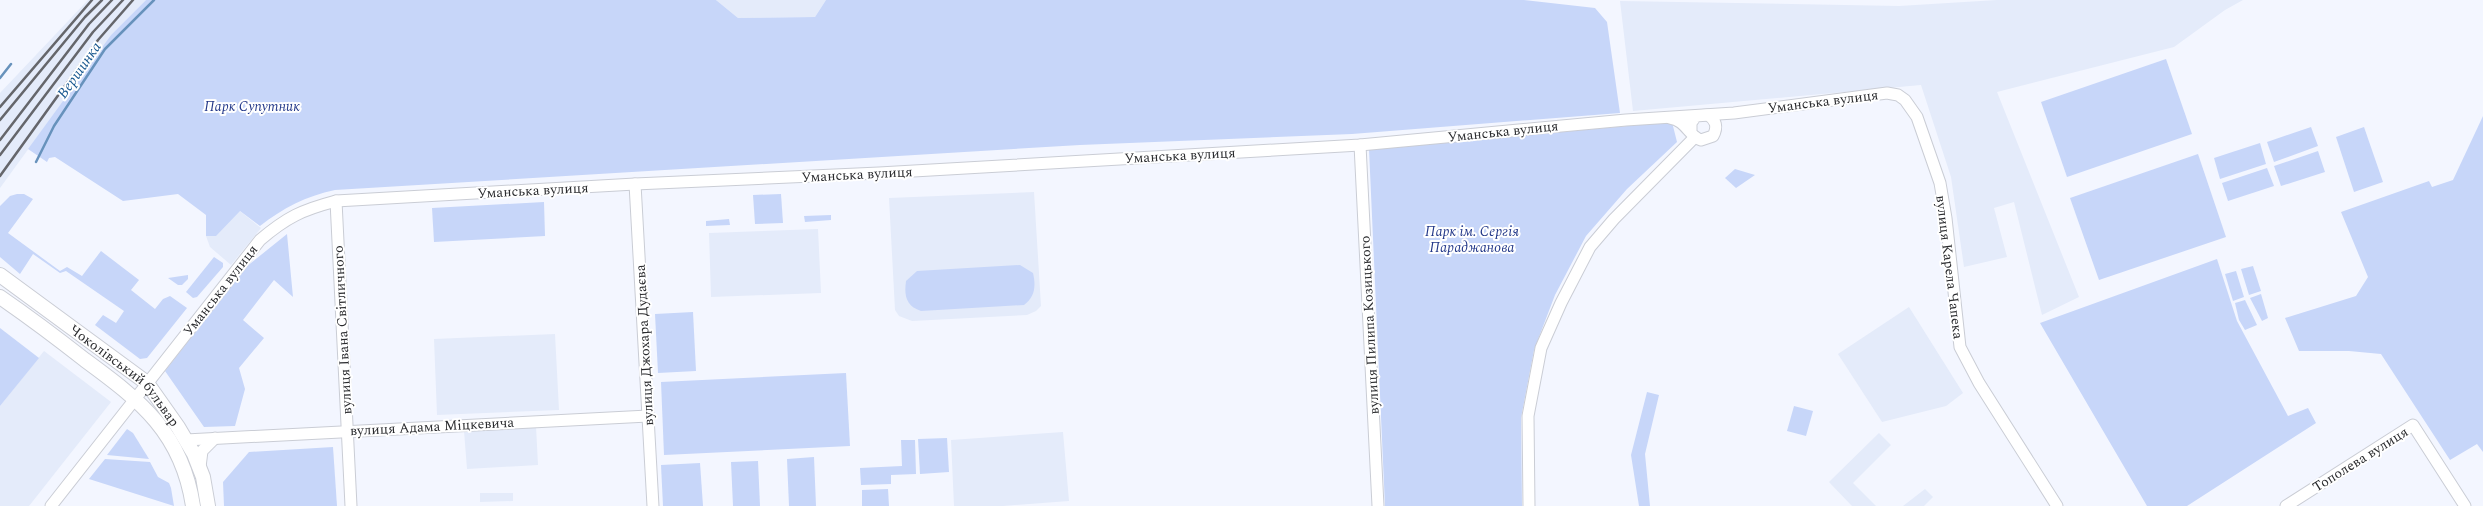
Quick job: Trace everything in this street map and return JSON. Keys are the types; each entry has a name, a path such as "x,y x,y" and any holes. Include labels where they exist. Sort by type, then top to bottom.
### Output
{"main road":[{"name":"Чоколівський бульвар","path":"0,275 147,383 186,440 200,468 208,506"},
{"name":"Чоколівський бульвар","path":"0,297 135,398 157,422 180,457 187,475 193,506"}],"street":[{"name":"Уманська вулиця","path":"51,506 260,240 282,221 310,208 336,201 635,184 886,173 1360,145 1664,117 1734,113 1887,93"},
{"name":"вулиця Карела Чапека","path":"1887,93 1898,95 1905,100 1917,117 1940,183 1946,218 1960,348 1979,384 2057,506"},
{"path":"1716,128 1714,120 1704,114 1693,118 1690,127 1693,134 1701,140 1710,138 1716,128 1734,113"},
{"name":"Уманська вулиця","path":"1664,117 1676,120 1693,134"},
{"path":"1529,506 1528,416 1541,348 1561,303 1590,247 1693,134"},
{"name":"вулиця Пилипа Козицького","path":"1360,145 1378,506"},
{"name":"вулиця Джохара Дудаєва","path":"635,184 653,506"},
{"name":"вулиця Івана Світличного","path":"336,201 351,506"},
{"name":"вулиця Адама Міцкевича","path":"186,440 348,430 648,416"},
{"name":"Тополева вулиця","path":"2286,506 2413,425 2465,506"},
{"path":"200,468 202,451 215,438"}],"shaded area":[{"path":"88,0 146,0 111,35 0,188 0,93"},
{"path":"716,0 826,0 815,17 738,18"},
{"path":"1997,0 2243,0 2225,10 2174,47 1997,92 2079,297 2042,315 2014,202 1994,208 2007,257 1964,267 1951,177 1921,85 1633,111 1620,1 1899,6"},
{"path":"1034,192 1041,306 1036,311 1027,315 912,321 899,316 895,310 889,198"},
{"path":"236,208 261,228 231,265 210,247 206,236"},
{"path":"818,229 821,293 711,297 709,233"},
{"path":"1909,307 1963,393 1946,406 1882,422 1838,354"},
{"path":"555,334 559,410 437,415 434,339"},
{"path":"44,351 111,402 29,506 0,506 0,406"},
{"path":"536,426 538,465 467,469 464,431"},
{"path":"1063,432 1069,501 1003,506 954,506 951,440"},
{"path":"1879,433 1891,445 1853,483 1876,506 1852,506 1829,482"},
{"path":"1925,489 1933,497 1924,506 1903,506"},
{"path":"480,493 513,493 513,501 480,502"}],"green space":[{"name":"Парк Супутник","path":"146,0 716,0 738,18 815,17 826,0 1524,0 1595,8 1607,22 1620,113 1352,134 1080,145 335,190 305,199 277,214 260,226 240,211 216,236 206,236 206,215 178,194 123,201 55,157 49,158 47,162 28,149 111,35"},
{"path":"2166,59 2192,134 2067,177 2041,102"},
{"path":"2483,116 2483,452 2477,444 2450,460 2381,354 2349,351 2299,351 2285,318 2356,296 2368,277 2341,212 2429,181 2432,187 2453,180"},
{"name":"Парк ім. Сергія Параджанова","path":"1672,122 1677,142 1627,189 1586,236 1555,295 1534,350 1521,418 1522,506 1385,506 1369,149"},
{"path":"2311,127 2318,146 2274,162 2267,142"},
{"path":"2364,127 2383,182 2354,192 2336,137"},
{"path":"2260,143 2266,164 2220,179 2214,158"},
{"path":"2318,151 2325,172 2281,186 2274,166"},
{"path":"2198,154 2226,237 2099,280 2070,198"},
{"path":"2267,168 2274,186 2228,201 2222,183"},
{"path":"1735,169 1755,175 1736,188 1725,178"},
{"path":"24,194 33,199 8,233 60,271 67,267 82,276 101,251 139,280 131,290 155,309 163,299 170,296 187,308 147,358 140,359 95,325 103,315 116,323 124,311 66,271 60,273 33,254 20,274 0,257 0,206 10,196"},
{"path":"781,194 783,223 755,224 753,195"},
{"path":"544,202 545,236 434,242 432,208"},
{"path":"831,215 831,220 805,222 804,216"},
{"path":"729,219 730,225 706,226 706,221"},
{"path":"287,234 293,297 274,280 243,320 264,338 239,368 245,389 235,426 204,427 165,371 246,267"},
{"path":"214,257 223,263 223,267 197,297 193,298 186,292"},
{"path":"2217,259 2237,321 2288,416 2308,408 2316,423 2187,506 2147,506 2040,323"},
{"path":"1020,265 1033,273 1034,282 1034,291 1028,302 1024,305 921,311 912,306 907,300 905,291 906,281 917,271"},
{"path":"2253,266 2261,291 2249,295 2241,269"},
{"path":"2236,271 2244,297 2233,301 2225,274"},
{"path":"188,275 188,279 182,285 178,285 168,278"},
{"path":"2261,294 2268,318 2262,321 2250,298"},
{"path":"2245,300 2257,325 2245,330 2239,320 2235,303"},
{"path":"693,312 696,371 658,373 655,314"},
{"path":"0,328 39,358 0,406"},
{"path":"846,373 850,446 664,455 661,382"},
{"path":"1647,392 1659,395 1645,454 1650,506 1639,506 1631,455"},
{"path":"1794,406 1813,411 1806,436 1787,431"},
{"path":"127,429 133,433 149,459 107,455"},
{"path":"947,438 949,472 920,474 918,439"},
{"path":"901,440 915,440 916,474 891,475 891,484 861,485 860,468 902,466"},
{"path":"333,447 337,506 224,506 223,482 249,452"},
{"path":"814,457 816,506 789,506 787,459"},
{"path":"105,459 150,462 158,477 169,483 174,506 89,479"},
{"path":"758,461 760,506 733,506 731,462"},
{"path":"700,463 703,506 663,506 661,465"},
{"path":"888,489 889,506 862,506 862,490"}],"waterway":[{"name":"Вершинка","path":"36,162 54,126 105,49 154,0"},
{"path":"0,78 11,64"}],"railway":[{"path":"0,107 92,0"},
{"path":"0,120 85,17 102,0"},
{"path":"0,140 89,24 112,0"},
{"path":"0,155 93,32 123,0"},
{"path":"0,176 98,40 133,0"}]}
